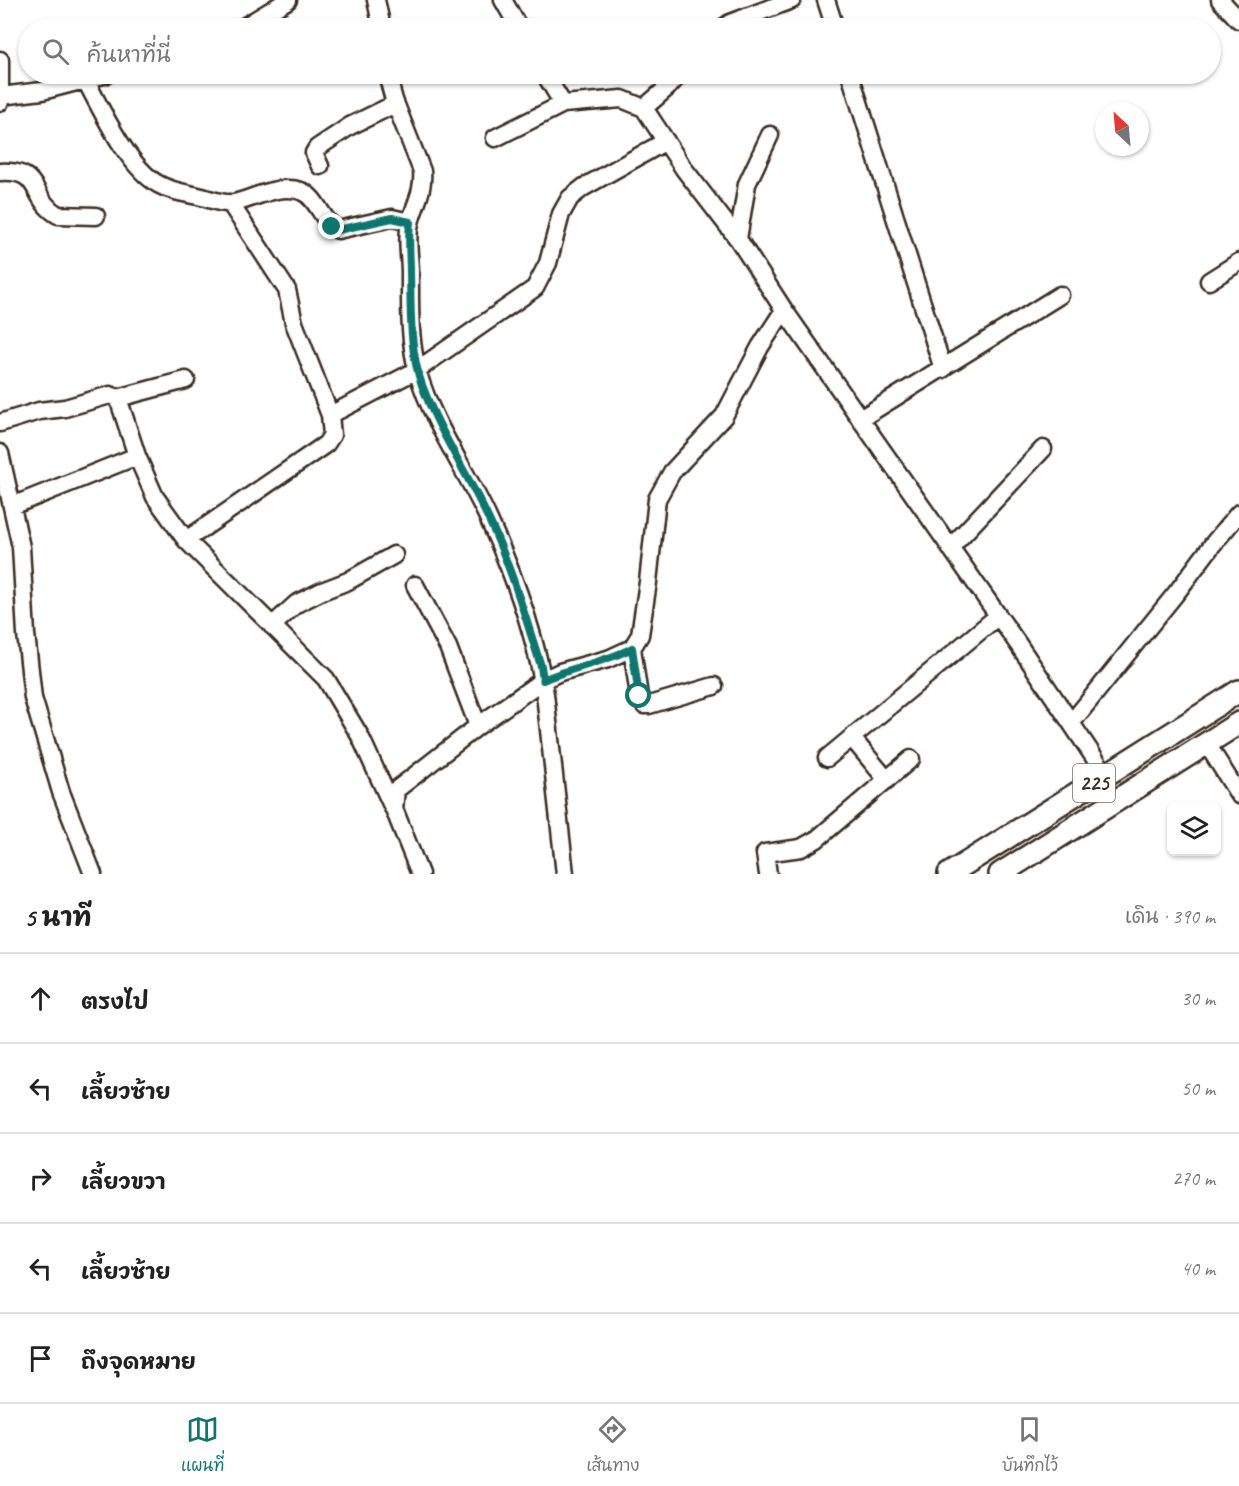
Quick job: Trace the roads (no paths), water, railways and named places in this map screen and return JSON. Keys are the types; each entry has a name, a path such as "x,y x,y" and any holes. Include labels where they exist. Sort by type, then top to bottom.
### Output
{"main road":[{"name":"225","path":"949,874 1239,691"},
{"name":"225","path":"1000,874 1239,723"}],"street":[{"path":"258,18 288,0"},
{"path":"376,0 380,18"},
{"path":"503,0 513,18"},
{"path":"743,18 792,0"},
{"path":"826,0 832,18"},
{"path":"1220,0 1239,21"},
{"path":"0,60 0,99 67,84"},
{"path":"88,84 114,131 142,173 159,184 176,191 230,203 276,190 300,191 307,194 332,227 338,230 392,218 410,222"},
{"path":"390,84 395,104 422,171 423,182 418,204 410,222 408,241 410,320 417,370 440,425 489,520 510,570 541,666 565,874"},
{"path":"551,84 563,104"},
{"path":"644,108 671,84"},
{"path":"853,84 943,369"},
{"path":"495,138 563,104 622,99 644,108 738,239 784,310 1072,722 1106,775"},
{"path":"320,166 314,153 317,148 350,126 395,104"},
{"path":"738,239 747,184 770,135"},
{"path":"330,415 417,370 535,288 548,263 561,214 570,198 584,187 666,141"},
{"path":"0,172 15,171 26,176 46,204 58,215 96,216"},
{"path":"186,540 326,444 332,435 330,415 294,323 287,290 230,203"},
{"path":"1209,281 1239,262"},
{"path":"860,419 1060,295"},
{"path":"394,809 396,790 478,726 543,680 560,672 608,659 632,648 640,635 657,499 672,472 724,416 760,347 784,310"},
{"path":"0,423 39,411 65,408 110,395 117,398 186,380"},
{"path":"117,398 137,456 155,497 186,540 326,679 360,736 394,809 420,874"},
{"path":"950,548 1043,449"},
{"path":"0,453 7,499 21,547 26,634 33,698 61,792 93,874"},
{"path":"7,499 137,456"},
{"path":"1072,722 1239,513"},
{"path":"272,626 296,604 348,581 394,555"},
{"path":"415,585 448,647 478,726"},
{"path":"827,758 998,616"},
{"path":"632,648 639,696 644,705 714,686"},
{"path":"852,738 887,780"},
{"path":"1207,744 1239,795"},
{"path":"768,874 765,853 801,848 817,839 911,759"}]}
